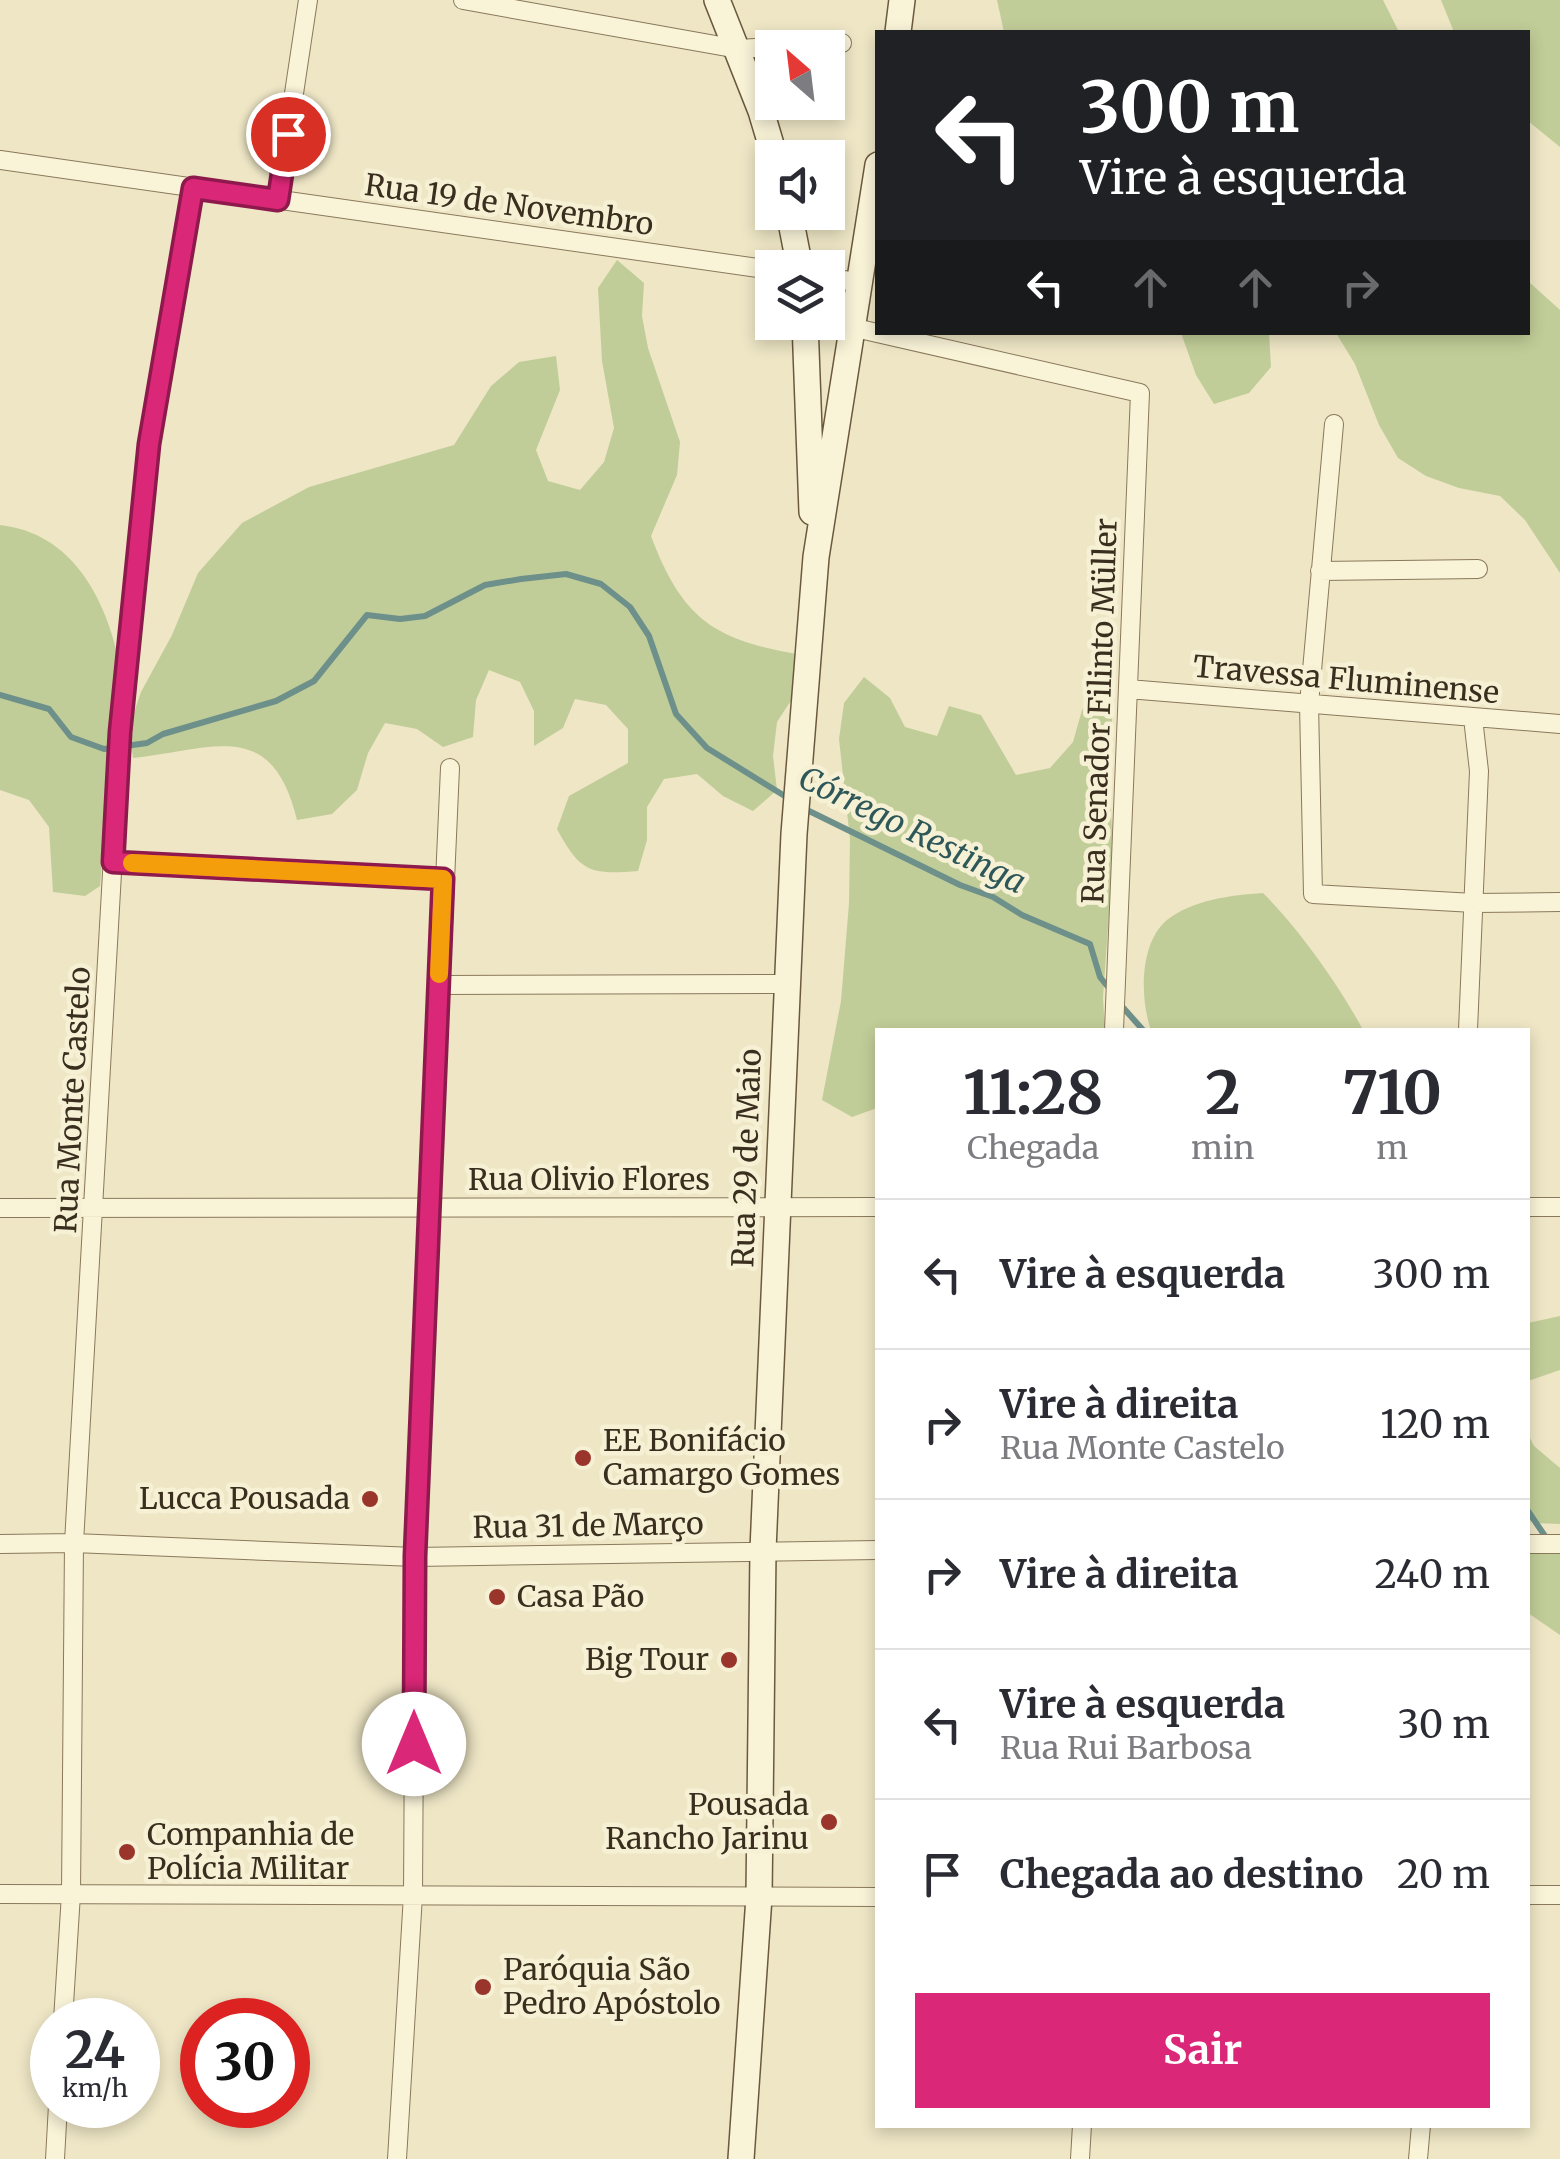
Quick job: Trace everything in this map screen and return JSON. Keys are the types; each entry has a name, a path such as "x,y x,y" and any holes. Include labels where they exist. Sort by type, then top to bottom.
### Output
{"main road":[{"path":"717,0 769,140"},
{"path":"898,30 902,0"},
{"name":"Rua 29 de Maio","path":"741,2159 759,1897 763,1550 794,834 816,557 875,183"},
{"path":"805,340 816,557"}],"street":[{"path":"278,200 308,0"},
{"path":"463,0 738,49 755,48"},
{"name":"Rua 19 de Novembro","path":"0,160 755,268"},
{"name":"Rua Monte Castelo","path":"64,1998 71,1894 74,1543 117,772 149,444 193,188"},
{"path":"845,280 858,282"},
{"name":"Rua Senador Filinto Müller","path":"852,327 875,332"},
{"name":"Rua Senador Filinto Müller","path":"887,335 1140,393 1114,1022"},
{"path":"1334,424 1309,704 1313,894 1474,903 1560,902"},
{"path":"1320,571 1478,570"},
{"name":"Travessa Fluminense","path":"1128,689 1560,724"},
{"path":"1468,1028 1479,771 1473,718"},
{"path":"397,2159 413,1895 415,1556 450,768"},
{"path":"113,862 443,879"},
{"path":"438,985 788,984"},
{"name":"Rua Olivio Flores","path":"0,1208 875,1207"},
{"path":"1530,1207 1560,1207"},
{"name":"Rua 31 de Março","path":"0,1544 74,1543 415,1556 875,1550"},
{"path":"1532,1544 1560,1544"},
{"path":"0,1894 875,1896"},
{"path":"1530,1895 1560,1895"},
{"path":"55,2159 57,2128"},
{"path":"1080,2159 1082,2128"},
{"path":"1418,2159 1421,2128"}],"green space":[{"path":"997,0 1383,0 1398,30 1004,30"},
{"path":"1441,0 1560,0 1560,147 1530,123 1530,30 1453,30"},
{"path":"617,260 644,283 642,316 648,348 680,442 677,475 651,536 663,565 690,607 706,622 747,642 804,655 794,696 777,722 773,756 777,790 753,811 723,796 697,774 664,779 647,807 647,840 638,871 588,868 573,854 557,829 569,796 628,763 628,729 606,705 575,699 563,728 534,746 534,711 520,682 489,670 476,700 473,737 443,747 417,729 385,723 368,753 357,790 332,814 297,820 286,787 272,766 255,753 236,747 133,758 129,727 141,692 172,635 198,573 242,523 309,487 454,445 491,386 519,362 556,356 560,390 536,450 548,481 580,490 604,462 614,428 602,361 598,288"},
{"path":"1530,283 1560,310 1560,573 1525,520 1500,496 1426,476 1398,458 1379,425 1355,364 1337,335 1530,335"},
{"path":"1182,335 1269,335 1271,367 1249,393 1214,404 1196,375"},
{"path":"0,525 47,541 81,572 105,614 119,661 100,886 85,896 53,892 49,827 29,800 0,790"},
{"path":"864,677 890,698 905,727 937,736 949,706 981,715 1016,775 1050,768 1073,742 1082,710 1102,683 1112,718 1113,855 1103,998 1105,1028 875,1028 875,1109 852,1117 822,1100 841,1001 849,903 850,839 839,739 844,703"},
{"path":"1263,893 1318,958 1362,1028 1150,1028 1144,972 1158,930 1177,913 1226,897"},
{"path":"1560,1316 1560,1370 1530,1380 1530,1323"},
{"path":"1530,1438 1560,1468 1560,1524 1530,1521"},
{"path":"1560,1542 1560,1635 1530,1614 1530,1547"}],"waterway":[{"name":"Córrego Restinga","path":"0,695 49,709 71,737 104,749 147,743 163,734 276,701 314,681 367,615 400,619 425,616 485,585 566,574 601,584 630,607 649,636 676,714 707,748 788,798"},
{"name":"Córrego Restinga","path":"803,808 1090,944 1100,977 1112,992"},
{"name":"Córrego Restinga","path":"1119,1003 1141,1028"},
{"name":"Córrego Restinga","path":"1530,1514 1547,1539"}],"slow traffic":[{"path":"132,863 443,879 439,974"}],"place":[{"name":"EE Bonifácio Camargo Gomes","path":"583,1458"},
{"name":"Lucca Pousada","path":"370,1499"},
{"name":"Casa Pão","path":"497,1597"},
{"name":"Big Tour","path":"729,1660"},
{"name":"Pousada Rancho Jarinu","path":"829,1822"},
{"name":"Companhia de Polícia Militar","path":"127,1852"},
{"name":"Paróquia São Pedro Apóstolo","path":"483,1987"}],"route":[{"path":"288,134 278,200 193,188 149,444 120,732 113,862 443,879 415,1556 414,1744"}]}
